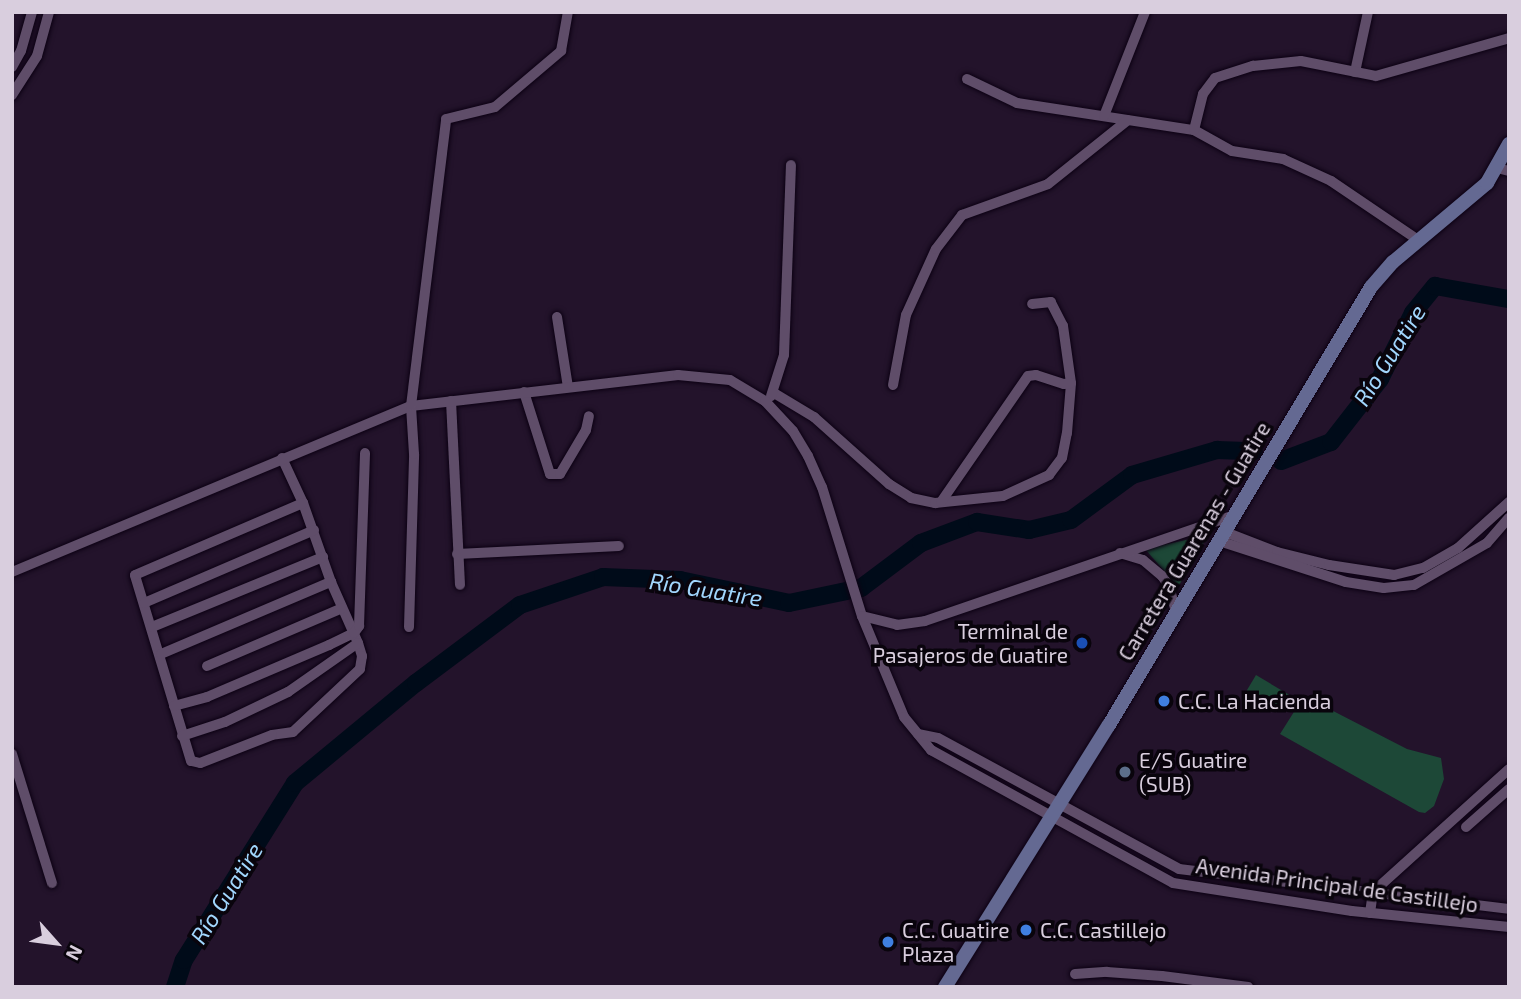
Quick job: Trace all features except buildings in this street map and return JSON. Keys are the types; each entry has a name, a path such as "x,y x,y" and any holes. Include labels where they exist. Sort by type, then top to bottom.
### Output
{"main road":[{"name":"Carretera Guarenas - Guatire","path":"945,987 1176,612 1371,287 1418,240 1503,169 1509,144"}],"street":[{"path":"12,66 21,51 32,12"},
{"path":"12,95 37,57 49,12"},
{"path":"409,627 415,454 411,405 446,119 495,107 561,51 568,12"},
{"path":"1104,116 1145,12"},
{"path":"1355,72 1368,12"},
{"path":"1194,130 1203,94 1215,78 1253,66 1301,61 1376,76 1509,38"},
{"path":"967,79 1017,103 1194,130 1232,151 1283,159 1331,181 1418,240"},
{"path":"893,386 906,315 936,249 962,215 1048,184 1128,120"},
{"path":"765,401 774,393 784,355 791,165"},
{"path":"774,393 814,417 901,493 922,502 1003,496 1049,475 1062,458 1067,433 1071,383 1068,350 1055,307 1051,302 1042,300 1032,304"},
{"path":"557,317 568,387"},
{"path":"941,502 1028,376 1032,374 1064,384 1071,383"},
{"name":"Avenida Principal de Castillejo","path":"12,572 411,405 678,375 730,380 765,401 793,431 808,456 862,615 904,717 931,750 1173,883 1370,913 1509,927"},
{"path":"524,392 550,474 560,474 586,430 589,416"},
{"path":"451,401 460,585"},
{"path":"182,736 225,722 288,692 356,638 362,615 365,453"},
{"path":"282,458 303,503 331,582 356,638 362,656 356,676 293,732 272,735 200,763 191,761 161,654 135,575 303,503"},
{"path":"1222,536 1329,565 1394,575 1423,568 1458,548 1509,502"},
{"path":"862,615 897,625 925,621 1237,510"},
{"path":"1222,536 1346,582 1384,588 1413,585 1487,543 1509,518"},
{"path":"144,603 314,530"},
{"path":"457,554 619,546"},
{"path":"1120,553 1143,561 1162,576 1169,586 1176,612"},
{"path":"152,627 323,557"},
{"path":"161,654 331,582"},
{"path":"207,666 342,608"},
{"path":"174,706 207,697 356,638"},
{"name":"Avenida Principal de Castillejo","path":"918,734 938,738 1180,869 1509,909"},
{"path":"12,754 52,883"},
{"path":"1370,913 1373,892 1509,769"},
{"path":"1466,827 1509,789"},
{"path":"1075,974 1162,976 1248,987"}],"green space":[{"path":"1208,535 1178,587 1145,549"},
{"path":"1256,675 1289,695 1280,711 1247,690"},
{"path":"1304,696 1407,749 1441,758 1444,779 1434,806 1425,813 1419,812 1280,734"}],"waterway":[{"name":"Río Guatire","path":"1281,461 1331,442 1380,379 1413,313 1435,286 1509,299"},
{"name":"Río Guatire","path":"175,987 184,960 295,783 416,683 520,605 603,577 680,580 789,603 861,588 921,543 977,522 1029,530 1071,520 1132,475 1217,450 1254,451"}],"place":[{"name":"Terminal de Pasajeros de Guatire","path":"1082,643"},
{"name":"C.C. La Hacienda","path":"1164,701"},
{"name":"E/S Guatire (SUB)","path":"1125,772"},
{"name":"C.C. Castillejo","path":"1026,930"},
{"name":"C.C. Guatire Plaza","path":"888,942"}]}
